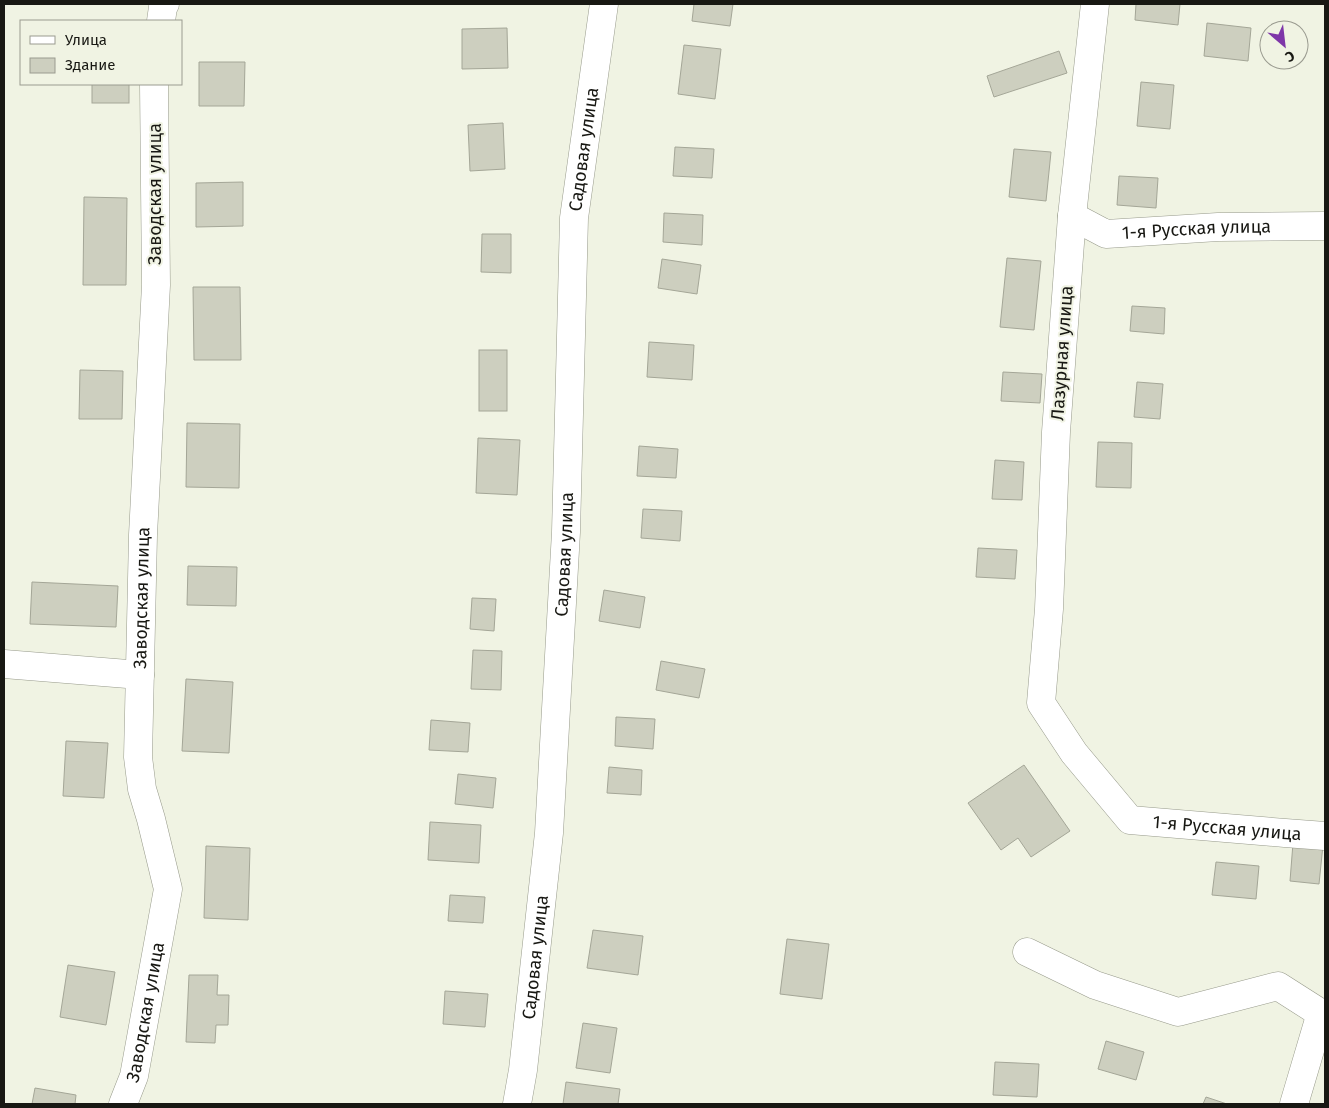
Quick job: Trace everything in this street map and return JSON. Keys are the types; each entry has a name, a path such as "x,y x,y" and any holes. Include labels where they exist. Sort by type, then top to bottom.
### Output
{"street":[{"path":"161,20 165,4"},
{"name":"Садовая улица","path":"517,1104 524,1060 550,814 566,532 574,218 604,4"},
{"name":"Лазурная улица","path":"1095,4 1072,216 1056,432 1049,600 1042,703 1074,754 1130,820"},
{"name":"Заводская улица","path":"123,1104 134,1076 168,889 142,789 138,757 143,535 156,285 154,85"},
{"name":"1-я Русская улица","path":"1072,216 1106,234 1218,227 1325,226"},
{"path":"4,664 140,675"},
{"name":"1-я Русская улица","path":"1130,820 1325,836"},
{"path":"1027,952 1095,985 1178,1012 1278,986 1323,1015 1294,1104"}],"building":[{"path":"694,4 733,4 730,26 692,21"},
{"path":"1136,4 1180,4 1178,25 1135,20"},
{"path":"1207,23 1251,28 1248,61 1204,56"},
{"path":"507,28 508,68 462,69 462,29"},
{"path":"684,45 721,49 715,99 678,94"},
{"path":"1059,51 1067,73 994,97 987,76"},
{"path":"199,62 245,62 244,106 199,106"},
{"path":"1141,82 1174,85 1170,129 1137,126"},
{"path":"92,85 129,85 129,103 92,103"},
{"path":"503,123 505,169 470,171 468,125"},
{"path":"675,147 714,149 712,178 673,176"},
{"path":"1014,149 1051,152 1046,201 1009,197"},
{"path":"1119,176 1158,178 1156,208 1117,205"},
{"path":"243,182 243,226 196,227 196,183"},
{"path":"84,197 127,198 126,285 83,285"},
{"path":"664,213 703,215 702,245 663,242"},
{"path":"482,234 511,234 511,273 481,272"},
{"path":"1007,258 1041,261 1034,330 1000,327"},
{"path":"662,259 701,265 697,294 658,288"},
{"path":"193,287 240,287 241,360 194,360"},
{"path":"1132,306 1165,308 1164,334 1130,331"},
{"path":"649,342 694,345 692,380 647,377"},
{"path":"479,350 507,350 507,411 479,411"},
{"path":"80,370 123,371 122,419 79,419"},
{"path":"1003,372 1042,374 1040,403 1001,401"},
{"path":"1137,382 1163,384 1160,419 1134,417"},
{"path":"187,423 240,424 239,488 186,487"},
{"path":"478,438 520,440 517,495 476,493"},
{"path":"1098,442 1132,443 1131,488 1096,487"},
{"path":"639,446 678,449 676,478 637,476"},
{"path":"995,460 1024,462 1022,500 992,499"},
{"path":"643,509 682,511 680,541 641,538"},
{"path":"978,548 1017,550 1015,579 976,577"},
{"path":"188,566 237,567 236,606 187,605"},
{"path":"32,582 118,586 116,627 30,624"},
{"path":"604,590 645,597 640,628 599,621"},
{"path":"472,598 496,599 494,631 470,629"},
{"path":"473,650 502,651 501,690 471,689"},
{"path":"661,661 705,669 699,698 656,690"},
{"path":"186,679 233,682 229,753 182,751"},
{"path":"616,717 655,719 653,749 615,746"},
{"path":"431,720 470,723 468,752 429,750"},
{"path":"66,741 108,743 104,798 63,796"},
{"path":"1024,765 1070,831 1031,857 1018,838 1001,850 968,803"},
{"path":"609,767 642,770 641,795 607,793"},
{"path":"458,774 496,778 493,808 455,804"},
{"path":"430,822 481,825 479,863 428,860"},
{"path":"1293,843 1323,845 1319,884 1290,881"},
{"path":"206,846 250,848 248,920 204,918"},
{"path":"1216,862 1259,866 1256,899 1212,895"},
{"path":"450,895 485,897 483,923 448,921"},
{"path":"593,930 643,936 638,975 587,968"},
{"path":"787,939 829,944 822,999 780,994"},
{"path":"68,965 115,972 106,1025 60,1017"},
{"path":"189,975 218,975 217,995 229,995 228,1025 216,1025 215,1043 186,1042"},
{"path":"445,991 488,994 485,1027 443,1024"},
{"path":"583,1023 617,1028 610,1073 576,1068"},
{"path":"1106,1041 1144,1052 1136,1080 1098,1069"},
{"path":"995,1062 1039,1064 1037,1097 993,1095"},
{"path":"566,1082 620,1089 618,1104 563,1104"},
{"path":"35,1088 76,1095 75,1104 32,1104"},
{"path":"1206,1097 1227,1104 1203,1104"}]}
